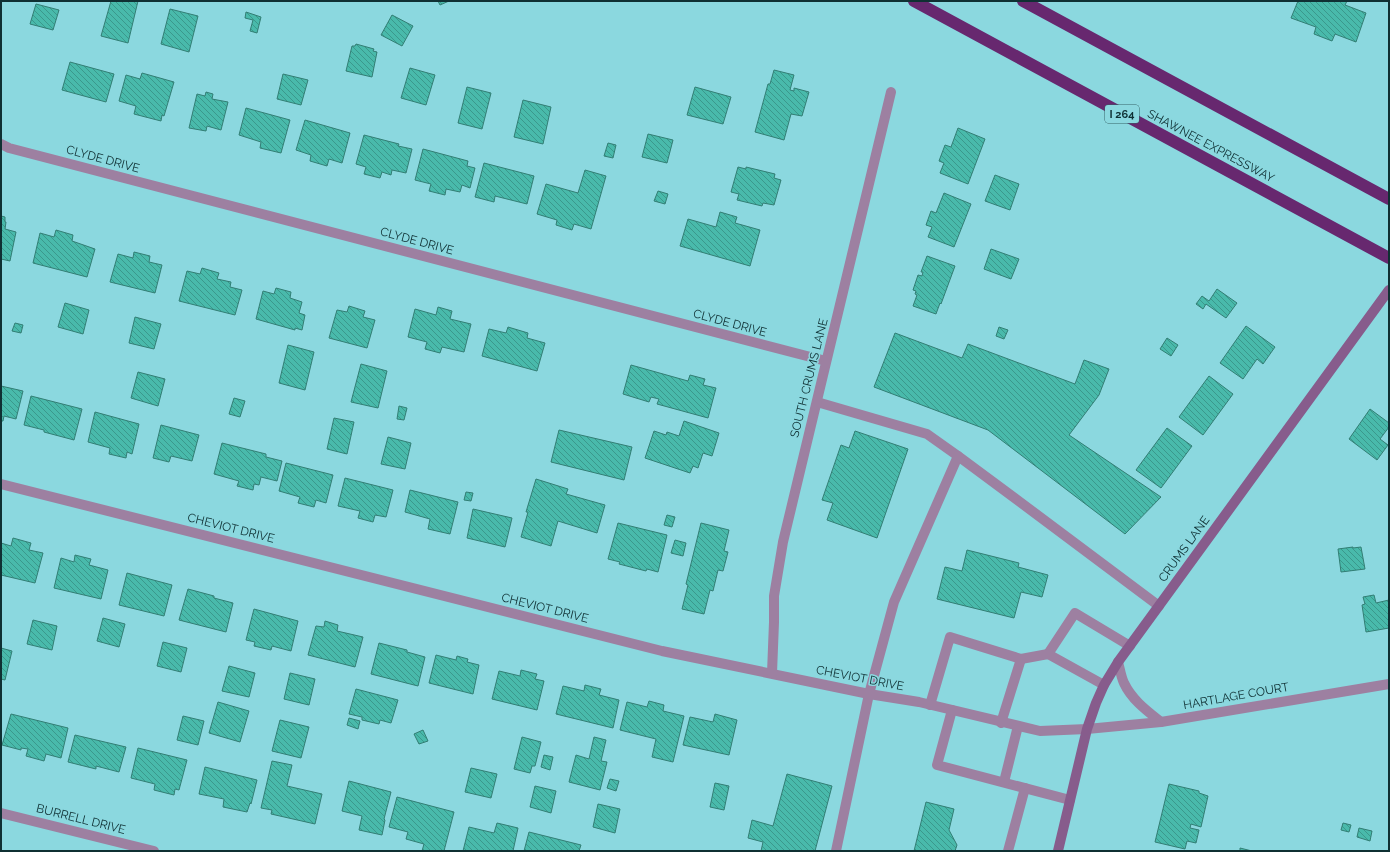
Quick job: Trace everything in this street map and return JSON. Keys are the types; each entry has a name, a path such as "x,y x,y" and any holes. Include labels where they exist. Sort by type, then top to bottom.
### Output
{"highway":[{"name":"SHAWNEE EXPRESSWAY","path":"914,1 1389,258"},
{"path":"1023,1 1389,199"}],"main road":[{"name":"CRUMS LANE","path":"1058,851 1087,729 1104,685 1118,662 1389,290"}],"street":[{"name":"SOUTH CRUMS LANE","path":"772,673 774,596 782,550 890,92"},
{"name":"CLYDE DRIVE","path":"1,144 10,148 826,361"},
{"path":"817,402 927,434 1159,606"},
{"path":"836,851 870,694 894,602 958,456"},
{"name":"CHEVIOT DRIVE","path":"1,484 662,651 930,705 1040,731 1087,729"},
{"path":"1048,654 1075,613 1130,646"},
{"path":"930,705 950,637 1020,659 1048,654 1104,685"},
{"path":"1001,723 1020,659"},
{"path":"1118,662 1123,682 1129,692 1140,705 1161,722"},
{"name":"HARTLAGE COURT","path":"1087,729 1161,722 1389,684"},
{"path":"952,710 937,765 1070,800"},
{"path":"1004,782 1018,726"},
{"path":"1008,851 1025,788"},
{"name":"BURRELL DRIVE","path":"1,813 154,851"}],"building":[{"path":"111,1 138,1 128,43 101,36"},
{"path":"438,1 449,1 440,5"},
{"path":"1298,1 1347,1 1345,5 1366,13 1356,42 1335,34 1332,41 1314,34 1316,27 1291,18"},
{"path":"36,4 59,10 53,30 30,24"},
{"path":"170,9 198,16 189,52 161,44"},
{"path":"246,12 261,17 257,33 250,31 253,20 245,18"},
{"path":"392,15 413,26 402,46 381,35"},
{"path":"356,44 374,49 373,51 377,52 372,77 346,71 352,46 355,46"},
{"path":"70,62 114,74 106,102 62,90"},
{"path":"410,68 435,75 426,105 401,98"},
{"path":"774,70 794,75 790,90 794,91 794,88 809,92 802,116 791,114 784,140 755,132 768,84 770,84"},
{"path":"142,73 174,82 164,116 162,115 161,121 134,114 136,106 119,101 126,75 140,79"},
{"path":"283,74 308,80 301,105 277,99"},
{"path":"467,87 491,93 482,129 458,123"},
{"path":"695,87 731,97 723,124 687,115"},
{"path":"206,92 213,94 212,99 228,102 221,130 207,126 206,131 189,128 197,94 205,96"},
{"path":"523,100 551,107 543,144 514,137"},
{"path":"246,108 290,120 281,153 260,148 261,142 239,135"},
{"path":"305,120 350,133 342,163 329,159 327,166 310,161 311,155 296,150"},
{"path":"958,128 985,139 968,184 940,173 944,163 939,161 945,145 951,147"},
{"path":"648,134 673,140 667,163 642,157"},
{"path":"364,135 412,149 406,173 392,170 391,175 382,172 380,178 364,174 366,167 356,164"},
{"path":"608,143 616,145 613,158 604,156"},
{"path":"423,149 468,161 467,166 475,168 470,188 462,185 460,192 446,189 445,195 429,191 431,184 415,180"},
{"path":"484,163 534,176 527,204 495,196 494,202 475,197"},
{"path":"738,167 746,169 746,167 775,174 774,178 781,180 774,205 763,203 762,206 737,200 739,194 731,192"},
{"path":"585,170 606,176 591,229 574,224 572,230 556,225 557,220 537,214 546,184 578,193"},
{"path":"995,175 1019,184 1010,210 985,201"},
{"path":"658,191 668,194 665,204 654,201"},
{"path":"944,193 971,204 954,247 928,237 932,227 926,225 931,211 936,213"},
{"path":"720,212 737,217 735,223 760,230 750,266 680,246 688,219 716,227"},
{"path":"1,216 5,217 5,229 16,232 10,261 1,259"},
{"path":"56,230 73,235 72,241 95,249 87,277 33,263 40,233 54,237"},
{"path":"991,249 1019,259 1011,279 984,269"},
{"path":"134,252 150,256 149,262 162,265 155,293 110,282 118,254 133,258"},
{"path":"927,256 955,266 936,314 913,306 917,295 915,294 916,291 913,290 918,275 922,276 923,272 921,272"},
{"path":"202,268 219,273 217,279 231,282 230,287 242,290 235,315 179,301 187,271 200,274"},
{"path":"276,288 291,292 290,298 302,302 299,313 305,315 302,330 295,328 295,330 256,319 263,291 274,294"},
{"path":"1217,289 1237,303 1226,318 1206,304 1203,309 1196,304 1202,296 1209,301"},
{"path":"65,303 89,310 83,334 58,327"},
{"path":"349,306 365,311 363,317 375,320 367,348 329,338 337,310 347,312"},
{"path":"438,307 452,311 450,319 471,324 464,352 442,347 440,353 425,349 427,342 408,337 415,309 436,315"},
{"path":"135,317 161,324 154,349 129,343"},
{"path":"15,323 23,325 21,333 12,331"},
{"path":"1246,326 1275,347 1263,364 1257,359 1243,379 1220,363"},
{"path":"508,327 528,333 527,338 545,343 537,371 482,356 489,329 506,333"},
{"path":"999,327 1008,330 1004,339 996,336"},
{"path":"895,333 962,358 968,344 1075,384 1084,360 1109,369 1099,395 1069,435 1161,497 1125,534 988,430 874,387"},
{"path":"1167,338 1178,345 1171,356 1160,349"},
{"path":"288,345 314,352 305,390 279,383"},
{"path":"361,364 387,371 378,408 351,402"},
{"path":"631,365 688,381 690,375 705,379 703,385 716,388 708,418 657,404 659,399 651,397 649,402 623,394"},
{"path":"138,372 165,379 158,406 131,398"},
{"path":"1209,376 1233,394 1203,435 1179,417"},
{"path":"1,386 23,391 16,419 4,416 3,421 1,421"},
{"path":"31,396 82,409 74,440 24,425"},
{"path":"234,398 245,401 240,417 229,414"},
{"path":"399,406 407,408 404,420 397,419"},
{"path":"1370,409 1389,423 1389,427 1380,439 1388,445 1377,460 1349,439"},
{"path":"95,412 139,424 132,454 127,452 126,458 109,454 110,448 88,442"},
{"path":"334,418 354,422 347,454 327,449"},
{"path":"684,421 719,433 712,456 703,453 698,468 693,466 690,473 645,458 654,431 666,435 667,432 679,436"},
{"path":"161,425 199,435 192,461 171,456 169,462 153,458"},
{"path":"1167,428 1192,446 1161,488 1136,470"},
{"path":"559,430 632,447 624,480 551,462"},
{"path":"855,431 908,449 877,538 827,520 833,503 822,500 841,445 849,448"},
{"path":"388,437 411,443 405,469 381,464"},
{"path":"222,443 266,454 266,457 282,461 277,481 261,477 259,485 254,484 253,490 237,486 239,481 214,474"},
{"path":"286,463 333,475 326,503 316,500 314,507 298,503 300,497 279,491"},
{"path":"345,478 393,490 386,517 375,515 373,522 358,518 360,511 338,506"},
{"path":"536,479 568,489 566,494 605,505 597,533 558,521 551,546 521,537 528,512 526,512"},
{"path":"410,490 458,502 450,534 428,529 430,519 405,512"},
{"path":"466,492 473,493 471,501 464,500"},
{"path":"473,509 512,518 505,547 467,538"},
{"path":"667,515 675,517 672,527 664,525"},
{"path":"618,523 667,535 658,572 647,569 646,571 619,564 620,562 608,559"},
{"path":"701,523 729,530 724,551 728,552 723,571 718,570 713,591 710,590 704,614 682,609 688,585 686,584"},
{"path":"13,538 31,543 29,550 43,553 35,583 1,575 1,543 11,546"},
{"path":"675,540 686,543 683,556 671,553"},
{"path":"1361,547 1365,569 1341,572 1338,549"},
{"path":"967,550 1019,563 1018,567 1048,575 1042,597 1021,592 1014,618 937,599 945,567 962,571"},
{"path":"75,555 91,559 89,565 108,570 101,599 54,588 61,558 74,562"},
{"path":"127,573 172,585 164,616 119,605"},
{"path":"188,589 233,603 226,632 179,620"},
{"path":"1374,595 1376,603 1389,600 1389,628 1366,632 1362,605 1365,604 1363,597"},
{"path":"254,609 298,621 291,651 272,646 271,650 254,646 255,642 246,640"},
{"path":"103,618 125,624 119,647 97,641"},
{"path":"33,620 57,626 52,650 27,644"},
{"path":"325,621 338,625 337,631 363,637 355,667 308,655 316,626 324,627"},
{"path":"163,642 187,648 181,672 157,666"},
{"path":"379,643 407,650 407,652 425,657 418,686 371,674"},
{"path":"1,648 12,651 5,680 1,679"},
{"path":"436,655 456,660 457,656 468,659 467,662 479,665 473,694 429,683"},
{"path":"229,666 255,673 249,697 222,691"},
{"path":"521,670 537,674 535,679 544,681 537,710 492,699 499,671 520,676"},
{"path":"290,673 315,679 309,705 284,699"},
{"path":"585,685 601,689 599,695 619,700 613,728 556,714 563,686 584,691"},
{"path":"356,689 398,700 391,723 380,720 379,724 362,720 362,717 349,714"},
{"path":"649,701 664,705 663,711 684,716 673,762 652,757 656,739 620,730 627,702 647,707"},
{"path":"218,702 249,711 240,742 209,733"},
{"path":"11,714 68,728 61,758 46,754 44,761 26,756 28,749 21,748 21,750 2,745"},
{"path":"715,714 737,720 729,755 683,745 690,717 713,722"},
{"path":"183,716 204,721 198,745 177,740"},
{"path":"349,718 360,721 358,729 347,725"},
{"path":"280,720 309,727 301,758 272,751"},
{"path":"423,730 428,741 419,744 414,734"},
{"path":"75,735 126,747 119,772 96,766 96,769 68,762"},
{"path":"522,737 541,742 535,766 532,766 530,773 514,769"},
{"path":"594,737 606,740 601,761 607,762 600,790 569,782 576,755 589,759"},
{"path":"138,748 187,760 179,790 175,789 174,795 154,790 155,784 131,778"},
{"path":"544,755 553,757 550,770 541,767"},
{"path":"272,761 292,765 287,786 322,794 315,824 271,814 272,810 261,808"},
{"path":"205,767 257,780 251,804 250,803 247,812 223,807 224,799 199,794"},
{"path":"471,768 497,774 491,798 465,792"},
{"path":"787,774 832,786 815,851 761,851 763,842 748,838 752,820 773,826"},
{"path":"610,779 619,781 616,791 607,788"},
{"path":"349,781 391,792 384,819 382,835 359,830 362,816 342,811"},
{"path":"715,783 729,786 724,810 710,807"},
{"path":"1169,784 1199,791 1199,793 1208,796 1201,827 1191,824 1190,828 1199,830 1196,843 1187,841 1185,849 1155,842"},
{"path":"535,786 556,791 551,813 530,807"},
{"path":"397,797 454,812 444,851 422,851 424,844 406,839 408,832 389,827"},
{"path":"926,802 954,809 949,830 957,845 955,851 914,851"},
{"path":"598,804 620,809 615,833 593,827"},
{"path":"497,823 518,828 513,851 463,851 469,827 494,833"},
{"path":"1343,823 1351,825 1349,832 1341,830"},
{"path":"1359,828 1372,831 1370,841 1357,837"},
{"path":"529,832 581,845 579,851 524,851"},
{"path":"1240,848 1252,851 1240,851"}]}
